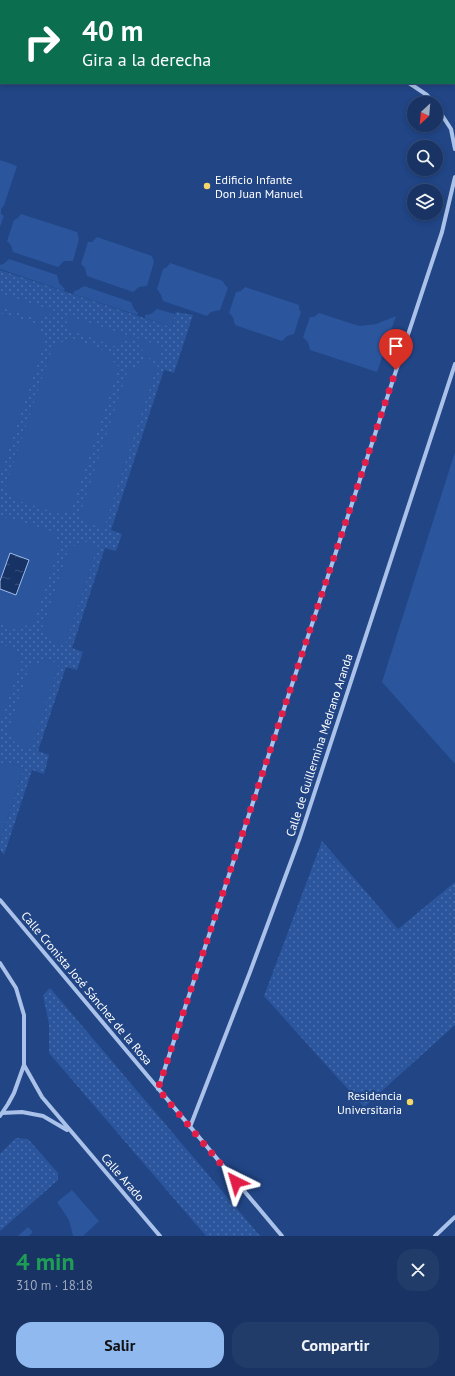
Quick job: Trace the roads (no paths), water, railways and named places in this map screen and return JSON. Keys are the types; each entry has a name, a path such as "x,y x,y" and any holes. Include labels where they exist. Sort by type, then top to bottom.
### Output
{"street":[{"path":"410,84 428,96"},
{"path":"443,117 451,129 455,149"},
{"path":"158,1089 442,232 455,177"},
{"name":"Calle de Guillermina Medrano Aranda","path":"190,1127 300,837 455,364"},
{"name":"Calle Cronista José Sánchez de la Rosa","path":"0,900 282,1236"},
{"path":"0,963 16,988 24,1015 24,1065 14,1093 1,1114"},
{"name":"Calle Arado","path":"24,1065 42,1097 70,1132 160,1236"},
{"name":"Calle Arado","path":"1,1114 22,1112 43,1116 70,1132"},
{"path":"435,1236 455,1218"}],"water":[{"path":"10,553 29,560 16,595 0,589 0,581"}],"place":[{"name":"Edificio Infante Don Juan Manuel","path":"207,186"},
{"name":"Residencia Universitaria","path":"410,1102"}]}
